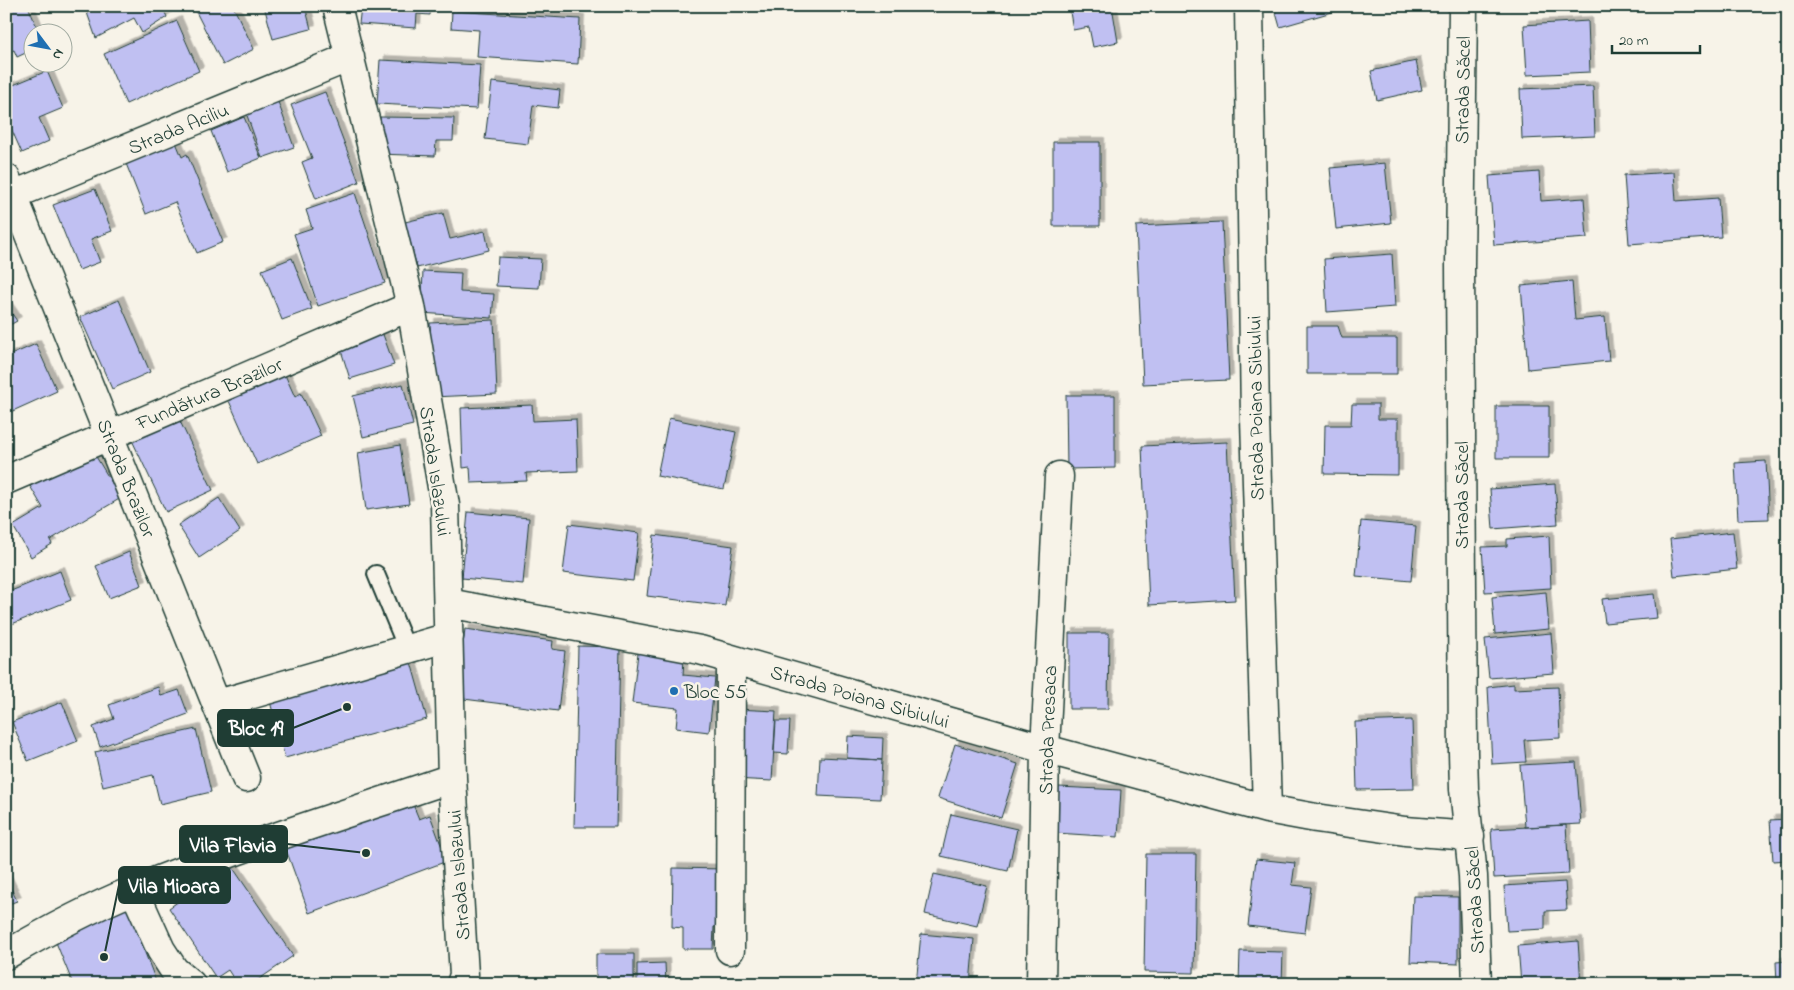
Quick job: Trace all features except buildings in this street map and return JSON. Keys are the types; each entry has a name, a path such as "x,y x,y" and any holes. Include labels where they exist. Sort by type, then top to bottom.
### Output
{"street":[{"name":"Strada Islazului","path":"337,6 411,306 445,505 452,778 469,981"},
{"name":"Strada Poiana Sibiului","path":"1249,6 1255,419 1267,809"},
{"name":"Strada Săcel","path":"1463,6 1460,265 1463,743 1464,789 1470,836 1476,934 1477,984"},
{"name":"Strada Aciliu","path":"9,191 350,57"},
{"name":"Strada Brazilor","path":"9,191 110,435 246,778"},
{"name":"Fundătura Brazilor","path":"6,480 411,306"},
{"name":"Strada Presaca","path":"1041,984 1045,749 1058,476"},
{"name":"Strada Poiana Sibiului","path":"448,603 700,650 1045,749 1267,809 1396,829 1470,836"},
{"path":"218,704 449,637"},
{"path":"730,950 731,659"},
{"path":"6,955 78,916 134,890 250,846 452,778"},
{"path":"134,890 161,950 174,970 191,984"}],"lane":[{"path":"376,574 407,649"}],"place":[{"name":"Bloc 55","path":"674,691"},
{"name":"Bloc 19","path":"347,707"},
{"name":"Vila Flavia","path":"366,853"},
{"name":"Vila Mioara","path":"104,957"}]}
